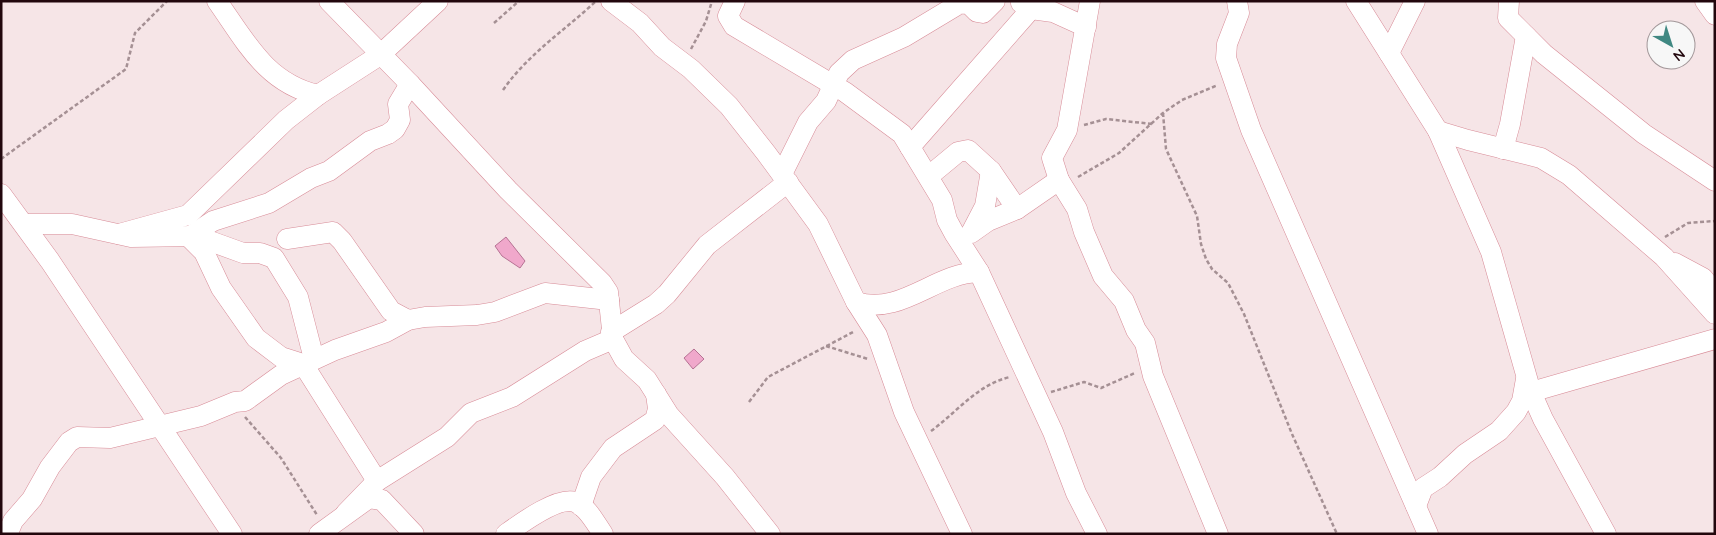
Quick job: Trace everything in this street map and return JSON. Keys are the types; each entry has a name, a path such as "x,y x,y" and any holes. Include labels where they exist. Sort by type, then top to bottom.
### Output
{"street":[{"path":"217,1 269,71 291,86 318,95"},
{"path":"329,1 410,84 508,190 602,283 608,292 612,335 624,359 648,380 669,415 725,477 770,534"},
{"path":"119,234 188,215 280,125 318,95 380,55 438,1"},
{"path":"612,1 640,22 662,47 683,63 729,106 785,178 822,230 856,302 877,335 901,405 962,534"},
{"path":"735,1 728,16 734,26 832,85 888,122 902,134 942,200 947,220 969,243 979,272 1053,432 1076,493 1096,534"},
{"path":"346,513 377,482 446,437 471,413 512,397 612,335 668,294 707,245 785,178 808,122 826,101 839,73 853,60 904,37 959,4 968,3 977,12 983,13 995,1"},
{"path":"1090,1 1066,130 1052,158 1061,182 1078,208 1084,232 1102,276 1124,301 1136,330 1145,343 1150,366 1218,534"},
{"path":"1237,1 1239,13 1226,52 1233,79 1252,130 1428,534"},
{"path":"1356,1 1438,131 1491,252 1529,383 1543,419 1606,534"},
{"path":"1390,53 1414,1"},
{"path":"1509,1 1508,18 1544,54 1644,134 1715,181"},
{"path":"1705,1 1715,15"},
{"path":"910,147 1025,5 1053,12 1086,26"},
{"path":"1503,149 1510,124 1526,36"},
{"path":"189,237 213,221 269,203 310,178 329,171 370,141 395,130 400,120 398,104 410,84"},
{"path":"1438,131 1541,158 1568,175 1656,251 1715,314"},
{"path":"928,176 964,150 971,151 991,171 1017,208"},
{"path":"969,243 985,206 991,171"},
{"path":"969,243 988,221 1017,208 1061,182"},
{"path":"1,194 24,224 232,534"},
{"path":"24,224 72,224 147,238 202,238 243,253 260,253 274,258 298,297 309,362 377,482"},
{"path":"287,239 333,232 342,241 391,310 408,320"},
{"path":"189,237 204,252 221,288 256,338 281,357 309,362"},
{"path":"1656,251 1703,278 1715,293"},
{"path":"856,302 871,306 887,304 910,297 962,272 979,272"},
{"path":"8,534 13,521 32,499 50,466 69,442 81,436 110,438 201,416 235,402 250,399 281,375 386,332 408,320 495,312 545,293 609,300"},
{"path":"1529,383 1715,339"},
{"path":"1416,506 1423,488 1440,477 1465,454 1499,431 1516,412 1529,383"},
{"path":"580,506 591,478 613,448 655,420 658,409 656,394"},
{"path":"322,532 362,501 375,498 382,500 414,534"},
{"path":"506,534 558,504 574,502 580,506 603,534"},
{"path":"1,522 8,534"}],"path":[{"path":"1,159 126,69 135,33 167,1"},
{"path":"494,23 519,1"},
{"path":"503,90 512,77 544,44 596,1"},
{"path":"683,63 706,21 712,1"},
{"path":"1061,182 1106,162 1163,113 1182,100 1233,79"},
{"path":"1163,113 1166,149 1197,216 1201,244 1206,259 1212,269 1228,283 1244,314 1292,434 1337,534"},
{"path":"1066,130 1106,119 1152,124"},
{"path":"1656,251 1688,223 1715,221"},
{"path":"749,402 768,377 870,323"},
{"path":"826,346 887,363"},
{"path":"920,444 926,435 975,394 995,382 1008,377 1032,388 1084,382 1101,388 1150,366"},
{"path":"235,402 250,424 281,458 322,532"}],"building":[{"path":"506,237 525,261 520,268 502,256 495,246"},
{"path":"694,349 704,359 693,369 684,358"}]}
